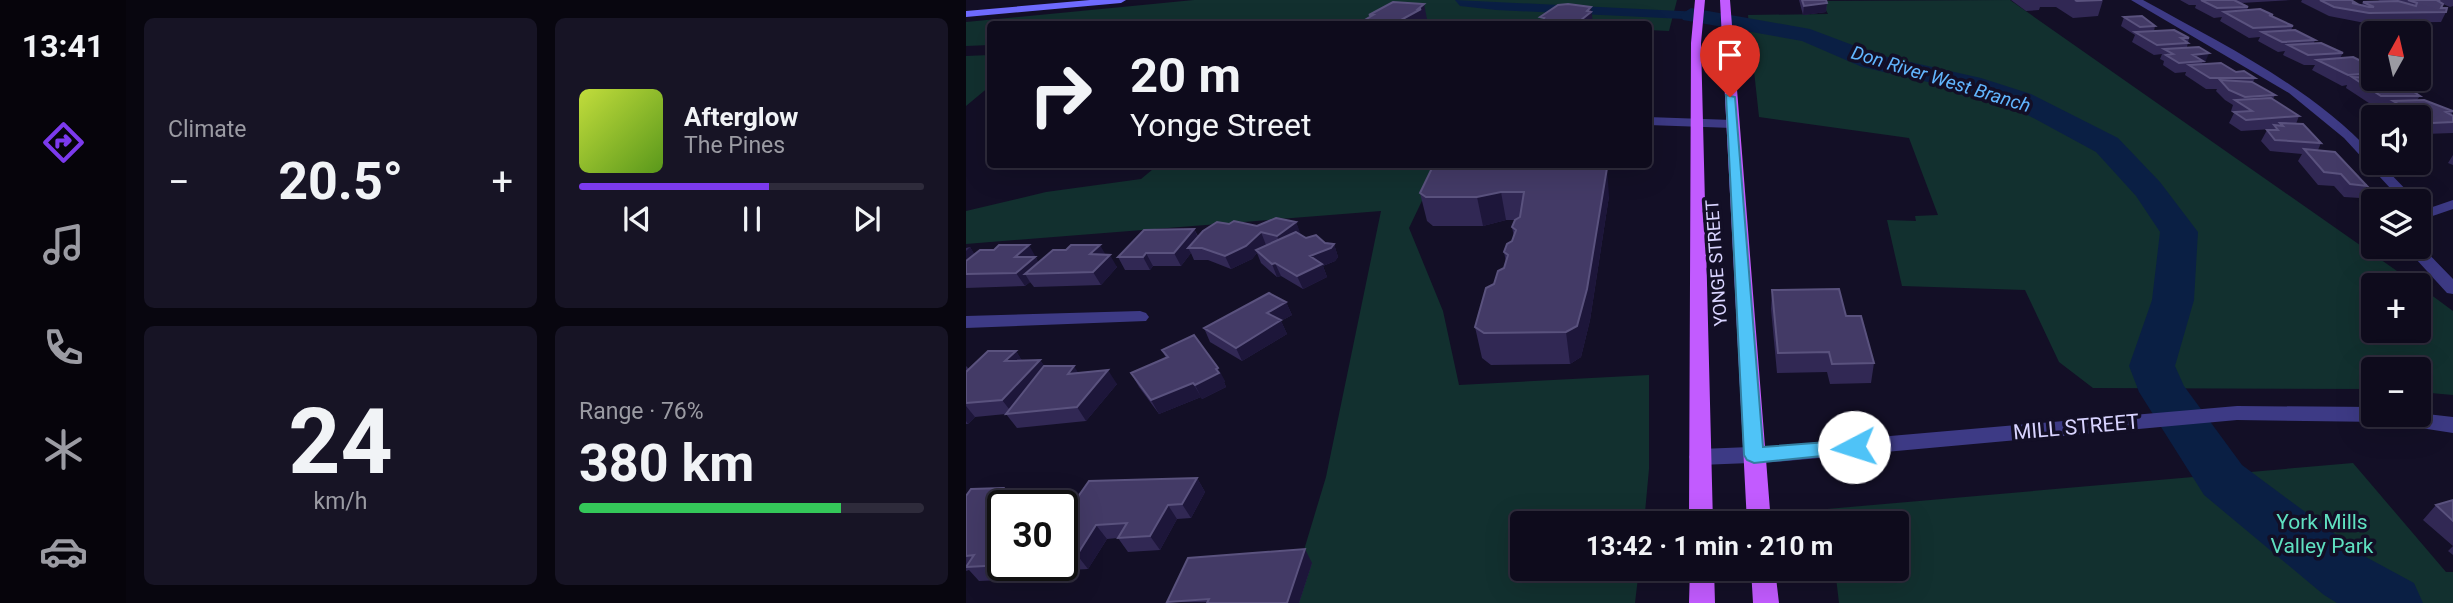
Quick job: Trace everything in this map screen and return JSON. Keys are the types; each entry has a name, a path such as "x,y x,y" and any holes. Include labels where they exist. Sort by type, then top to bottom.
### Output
{"main road":[{"path":"966,14 1121,0"},
{"name":"YONGE STREET","path":"1700,4 1696,43 1701,511"},
{"name":"YONGE STREET","path":"1725,4 1758,511"},
{"path":"1702,581 1702,603"},
{"path":"1764,581 1766,603"}],"street":[{"path":"2136,0 2303,96 2338,123 2361,149"},
{"path":"1652,121 1732,124"},
{"path":"2385,175 2398,189"},
{"path":"2431,210 2453,204"},
{"path":"2424,259 2453,289"},
{"path":"966,322 1140,317"},
{"name":"MILL STREET","path":"1700,457 1754,455 2237,413 2382,415 2453,425"}],"green space":[{"path":"1194,0 1677,0 1669,31 1652,30 1652,21 987,21 987,45 966,46 966,22"},
{"path":"2010,0 2361,246 2361,259 2380,259 2400,273 2361,273 2361,343 2431,343 2431,295 2453,311 2453,395 2431,393 2431,357 2361,357 2361,389 2093,388 2059,362 2025,290 1902,286 1887,220 1916,221 1915,216 1938,215 1909,138 1759,117 1748,15 1828,14 1821,1"},
{"path":"987,55 987,88 966,106 966,56"},
{"path":"1154,168 1438,168 1409,228 1443,311 1459,385 1649,375 1649,469 1645,511 1510,511 1510,581 1638,581 1635,603 1288,603 1326,477 1381,211 966,244 966,211 1046,192 1141,179"},
{"name":"York Mills Valley Park","path":"2353,463 2446,572 2453,572 2453,603 1839,603 1836,581 1909,581 1909,511 1827,509"}],"water":[{"path":"1455,0 1701,12 1723,14 1746,22 1496,10 1460,6"}],"building":[{"path":"1802,0 1826,0 1827,3 1804,6"},
{"path":"2201,0 2234,0 2248,7 2217,8"},
{"path":"2320,0 2351,0 2356,3 2352,3 2374,7 2363,2 2398,1 2416,6 2417,3 2408,0 2438,0 2443,4 2441,8 2447,8 2446,12 2369,13 2334,7"},
{"path":"1393,2 1424,4 1418,9 1421,9 1399,21 1363,21 1373,15 1369,15"},
{"path":"1558,5 1591,7 1587,11 1591,12 1580,21 1541,21 1544,18 1540,17"},
{"path":"2260,9 2293,26 2253,28 2224,12"},
{"path":"2142,16 2155,26 2140,27 2124,17"},
{"path":"2174,30 2189,38 2181,38 2188,43 2157,45 2135,32"},
{"path":"2295,30 2315,40 2282,42 2262,32"},
{"path":"2321,43 2343,53 2308,55 2288,45"},
{"path":"2199,47 2209,53 2193,55 2203,61 2179,63 2166,55 2173,54 2164,49"},
{"path":"2353,57 2361,61 2361,74 2348,75 2317,60"},
{"path":"2221,63 2236,72 2244,71 2255,78 2210,78 2189,65"},
{"path":"2220,80 2252,82 2275,95 2245,97 2229,90"},
{"path":"2373,91 2413,91 2420,96 2381,96"},
{"path":"2271,98 2299,116 2246,120 2234,112 2252,111 2235,100"},
{"path":"2424,100 2453,111 2446,112 2453,116 2453,122 2431,122 2431,105 2400,105 2393,101"},
{"path":"2280,123 2303,124 2321,143 2275,140 2267,130 2278,130 2274,125 2283,126"},
{"path":"2304,149 2335,152 2367,186 2350,184 2341,174 2324,172"},
{"path":"1432,168 1607,168 1587,289 1577,326 1566,332 1484,333 1475,327 1486,288 1494,284 1498,271 1504,268 1508,255 1504,252 1516,230 1512,227 1520,217 1524,192 1501,192 1477,197 1426,197 1420,193"},
{"path":"1276,218 1296,222 1277,236 1261,232 1246,246 1225,256 1202,248 1188,248 1203,231 1217,222 1229,224 1234,221 1257,226"},
{"path":"1194,229 1174,253 1118,257 1144,230"},
{"path":"1296,232 1306,238 1316,235 1325,243 1334,244 1331,248 1310,256 1322,264 1297,276 1275,263 1272,264 1256,250"},
{"path":"999,245 1029,245 1015,257 1035,257 1016,273 966,274 966,261 980,250 994,250"},
{"path":"1071,245 1100,245 1090,254 1110,255 1093,272 1025,274 1053,250 1066,250"},
{"path":"1839,289 1846,316 1861,316 1874,363 1832,364 1829,352 1778,353 1772,290"},
{"path":"1269,293 1286,302 1267,313 1281,320 1236,348 1204,328"},
{"path":"1194,335 1219,373 1195,385 1193,383 1151,400 1131,373 1168,357 1162,350"},
{"path":"988,351 1016,351 1005,361 1040,360 1002,400 966,403 966,372"},
{"path":"1044,366 1074,366 1068,374 1108,370 1077,407 1006,414"},
{"path":"1197,478 1182,504 1168,505 1150,536 1118,538 1127,523 1096,525 1078,553 1078,497 1089,481"},
{"path":"1003,488 987,490 987,566 966,567 974,555 966,556 966,496 971,489"},
{"path":"2453,500 2453,521 2436,505"},
{"path":"1305,549 1287,603 1207,603 1209,599 1167,602 1188,558"}],"waterway":[{"name":"Don River West Branch","path":"1691,15 1766,26 1810,36 1871,61 1971,84 2021,100 2107,145 2148,189 2179,232 2173,300 2152,366 2163,392 2223,480 2345,576 2392,603"}],"route":[{"path":"1730,97 1754,455 1854,447"}]}
